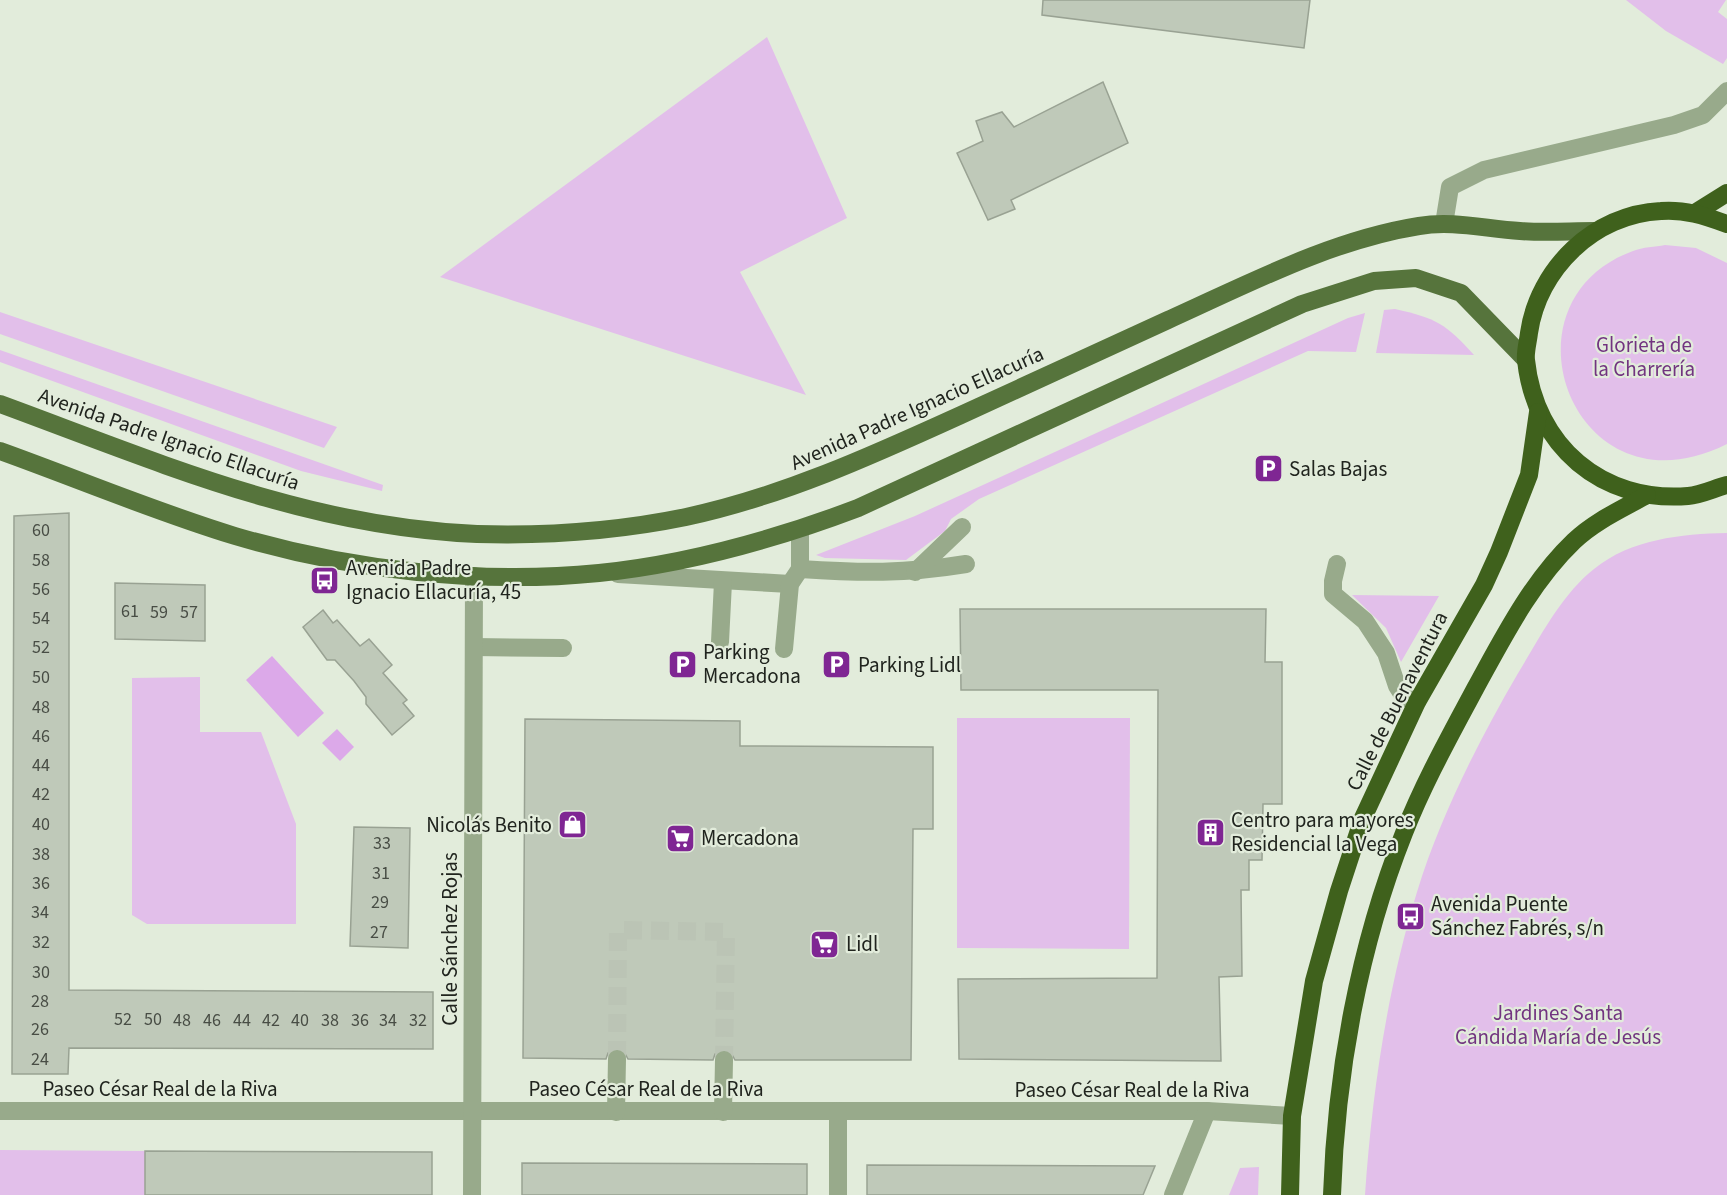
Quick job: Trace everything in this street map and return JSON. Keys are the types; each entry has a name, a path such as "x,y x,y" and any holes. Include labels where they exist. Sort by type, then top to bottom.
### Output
{"highway":[{"path":"1695,213 1727,193"},
{"path":"1727,224 1695,213 1660,211 1627,217 1595,231 1557,264 1533,309 1525,359 1538,412 1564,452 1602,481 1647,495 1690,496 1727,485"},
{"name":"Calle de Buenaventura","path":"1290,1195 1292,1116 1314,981 1339,891 1363,818 1417,702 1442,653 1484,585 1499,552 1529,475 1538,412"},
{"path":"1332,1195 1337,1120 1356,991 1380,905 1409,822 1443,747 1504,635 1545,573 1576,539 1600,520 1647,495"}],"main road":[{"name":"Avenida Padre Ignacio Ellacuría","path":"0,404 244,494 317,513 381,524 474,534 541,534 643,525 718,509 842,469 1284,268 1361,239 1419,226 1444,224 1522,231 1595,231"},
{"path":"0,451 235,536 374,566 474,576 599,573 708,554 800,530 858,508 1302,304 1374,281 1416,278 1461,293 1525,359"}],"street":[{"path":"1444,224 1450,187 1484,170 1674,125 1703,115 1727,91"},
{"path":"915,572 962,527"},
{"path":"784,649 790,584 800,568 800,530"},
{"path":"800,568 866,573 915,572 966,564"},
{"path":"1337,564 1332,581 1333,594 1365,621 1386,653 1397,686 1404,697 1417,702"},
{"path":"599,573 723,582 790,584"},
{"name":"Calle Sánchez Rojas","path":"472,1195 474,576"},
{"path":"720,642 723,582"},
{"path":"474,647 563,648"},
{"path":"616,1112 617,1059"},
{"path":"723,1112 724,1060"},
{"name":"Paseo César Real de la Riva","path":"0,1111 1207,1111 1292,1116"},
{"path":"838,1111 838,1195"},
{"path":"1173,1195 1207,1111"}],"green space":[{"path":"1626,0 1726,0 1718,12 1727,19 1727,58 1723,64 1666,31"},
{"path":"767,37 847,218 740,272 806,395 440,277"},
{"name":"Glorieta de la Charrería","path":"1665,245 1696,248 1727,263 1727,444 1673,460 1628,454 1593,430 1570,396 1561,355 1567,314 1591,277 1633,251"},
{"path":"1395,309 1431,319 1448,329 1474,355 1376,353 1384,310"},
{"path":"0,312 337,427 324,448 0,334"},
{"path":"1365,313 1356,352 1308,351 979,499 951,519 945,531 906,560 825,558 816,555 915,516 1348,318"},
{"path":"0,350 383,485 382,491 301,471 0,362"},
{"name":"Jardines Santa Cándida María de Jesús","path":"1727,533 1727,1195 1365,1195 1382,1042 1406,929 1426,864 1448,808 1502,700 1561,604 1594,569 1624,551 1657,540"},
{"path":"1352,595 1439,596 1401,662 1386,628"},
{"path":"200,677 200,732 261,732 296,824 296,924 147,924 132,915 132,678"},
{"path":"957,718 1130,718 1129,949 957,948"},
{"path":"0,1150 145,1151 145,1195 0,1195"},
{"path":"1259,1167 1258,1195 1229,1195 1240,1168"}],"shaded area":[{"path":"272,656 324,713 298,737 246,680"},
{"path":"337,729 354,747 340,761 322,743"}],"building":[{"path":"1043,0 1310,0 1304,48 1042,15"},
{"path":"1103,82 1128,143 1011,200 1015,209 988,220 957,153 983,141 976,121 1002,112 1014,127"},
{"path":"69,513 69,990 433,992 433,1049 69,1048 68,1074 12,1074 14,516"},
{"path":"115,583 205,585 205,641 115,639"},
{"name":"Centro para mayores Residencial la Vega","path":"960,609 1266,609 1265,662 1282,662 1282,804 1263,804 1262,860 1249,860 1249,890 1241,890 1242,976 1219,977 1221,1061 959,1059 958,979 1157,978 1158,690 961,690"},
{"path":"323,610 333,623 337,620 360,646 369,639 392,665 383,673 407,700 403,703 414,716 392,735 366,704 366,697 354,681 335,660 327,660 303,627"},
{"path":"525,719 740,721 740,746 933,747 933,829 913,829 911,1060 735,1060 730,1051 724,1049 715,1054 713,1060 628,1059 623,1050 617,1048 608,1053 606,1059 523,1058"},
{"path":"354,827 410,828 408,948 350,946"},
{"path":"145,1151 432,1152 432,1195 145,1195"},
{"path":"522,1163 807,1164 807,1195 522,1195"},
{"path":"867,1165 1155,1166 1143,1195 867,1195"}],"tunnel":[{"path":"617,1059 618,930 726,932 724,1060"}],"place":[{"name":"Salas Bajas","path":"1268,469"},
{"name":"Avenida Padre Ignacio Ellacuría, 45","path":"325,580"},
{"name":"Parking Mercadona","path":"682,664"},
{"name":"Parking Lidl","path":"837,665"},
{"name":"Nicolás Benito","path":"573,825"},
{"name":"Centro para mayores Residencial la Vega","path":"1210,832"},
{"name":"Mercadona","path":"680,838"},
{"name":"Avenida Puente Sánchez Fabrés, s/n","path":"1410,916"},
{"name":"Lidl","path":"825,944"}]}
